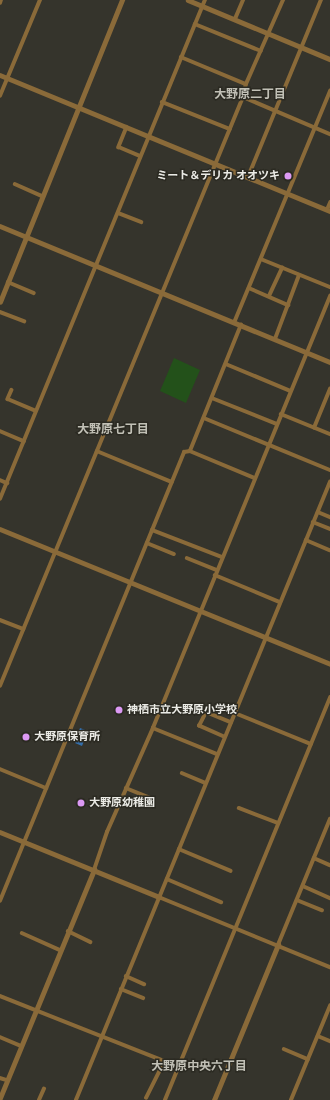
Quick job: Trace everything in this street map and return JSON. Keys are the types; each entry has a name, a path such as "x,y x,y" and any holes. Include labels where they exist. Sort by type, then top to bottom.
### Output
{"street":[{"path":"0,96 40,0"},
{"path":"0,302 122,0"},
{"path":"188,0 330,59"},
{"path":"0,499 205,0"},
{"path":"236,20 243,0"},
{"path":"0,686 243,98 246,84 283,0"},
{"path":"248,177 321,0"},
{"path":"195,24 261,51"},
{"path":"181,57 246,84"},
{"path":"0,75 329,210 330,203"},
{"path":"234,323 330,91"},
{"path":"243,98 330,134"},
{"path":"162,102 230,129"},
{"path":"126,127 119,147 140,156"},
{"path":"15,184 42,196"},
{"path":"118,213 141,222"},
{"path":"0,226 330,362"},
{"path":"261,259 330,287"},
{"path":"269,296 282,268"},
{"path":"275,339 299,275"},
{"path":"8,282 34,293"},
{"path":"249,288 288,305"},
{"path":"0,1098 94,870 126,788 153,728 330,296"},
{"path":"0,312 24,321"},
{"path":"190,451 241,325"},
{"path":"226,364 291,391"},
{"path":"314,428 330,389"},
{"path":"12,390 8,399 36,411"},
{"path":"212,398 277,424"},
{"path":"281,414 330,434"},
{"path":"204,418 330,470"},
{"path":"0,431 24,441"},
{"path":"97,451 172,482"},
{"path":"0,901 184,452 190,451 255,478"},
{"path":"0,480 7,483"},
{"path":"76,1100 330,482"},
{"path":"318,512 330,517"},
{"path":"313,522 330,529"},
{"path":"0,529 330,664"},
{"path":"152,530 222,557"},
{"path":"306,540 330,550"},
{"path":"147,543 174,554"},
{"path":"187,558 217,570"},
{"path":"215,575 280,602"},
{"path":"0,620 23,629"},
{"path":"165,1100 330,698"},
{"path":"224,737 200,726 206,712 231,722"},
{"path":"235,713 311,744"},
{"path":"153,728 218,754"},
{"path":"0,769 46,788"},
{"path":"182,773 206,783"},
{"path":"126,788 151,798"},
{"path":"239,808 278,823"},
{"path":"214,1100 330,820"},
{"path":"0,832 330,966"},
{"path":"179,849 231,871"},
{"path":"314,858 330,865"},
{"path":"167,879 221,902"},
{"path":"302,886 330,898"},
{"path":"297,900 322,910"},
{"path":"68,931 91,942"},
{"path":"22,933 60,950"},
{"path":"126,976 144,984"},
{"path":"121,989 143,998"},
{"path":"0,996 179,1067"},
{"path":"291,1100 330,1006"},
{"path":"318,1036 330,1041"},
{"path":"0,1037 21,1046"},
{"path":"284,1049 308,1059"},
{"path":"146,1098 164,1062"},
{"path":"0,1078 7,1080"},
{"path":"39,1100 44,1089"}],"green space":[{"path":"174,358 200,370 186,403 160,391"}],"water":[{"path":"80,728 88,731 82,746 75,743"}],"place":[{"name":"ミート＆デリカ オオツキ","path":"288,176"},
{"name":"神栖市立大野原小学校","path":"119,710"},
{"name":"大野原保育所","path":"26,737"},
{"name":"大野原幼稚園","path":"81,803"}],"district":[{"name":"大野原二丁目","path":"250,95"},
{"name":"大野原七丁目","path":"113,430"},
{"name":"大野原中央六丁目","path":"199,1067"}]}
